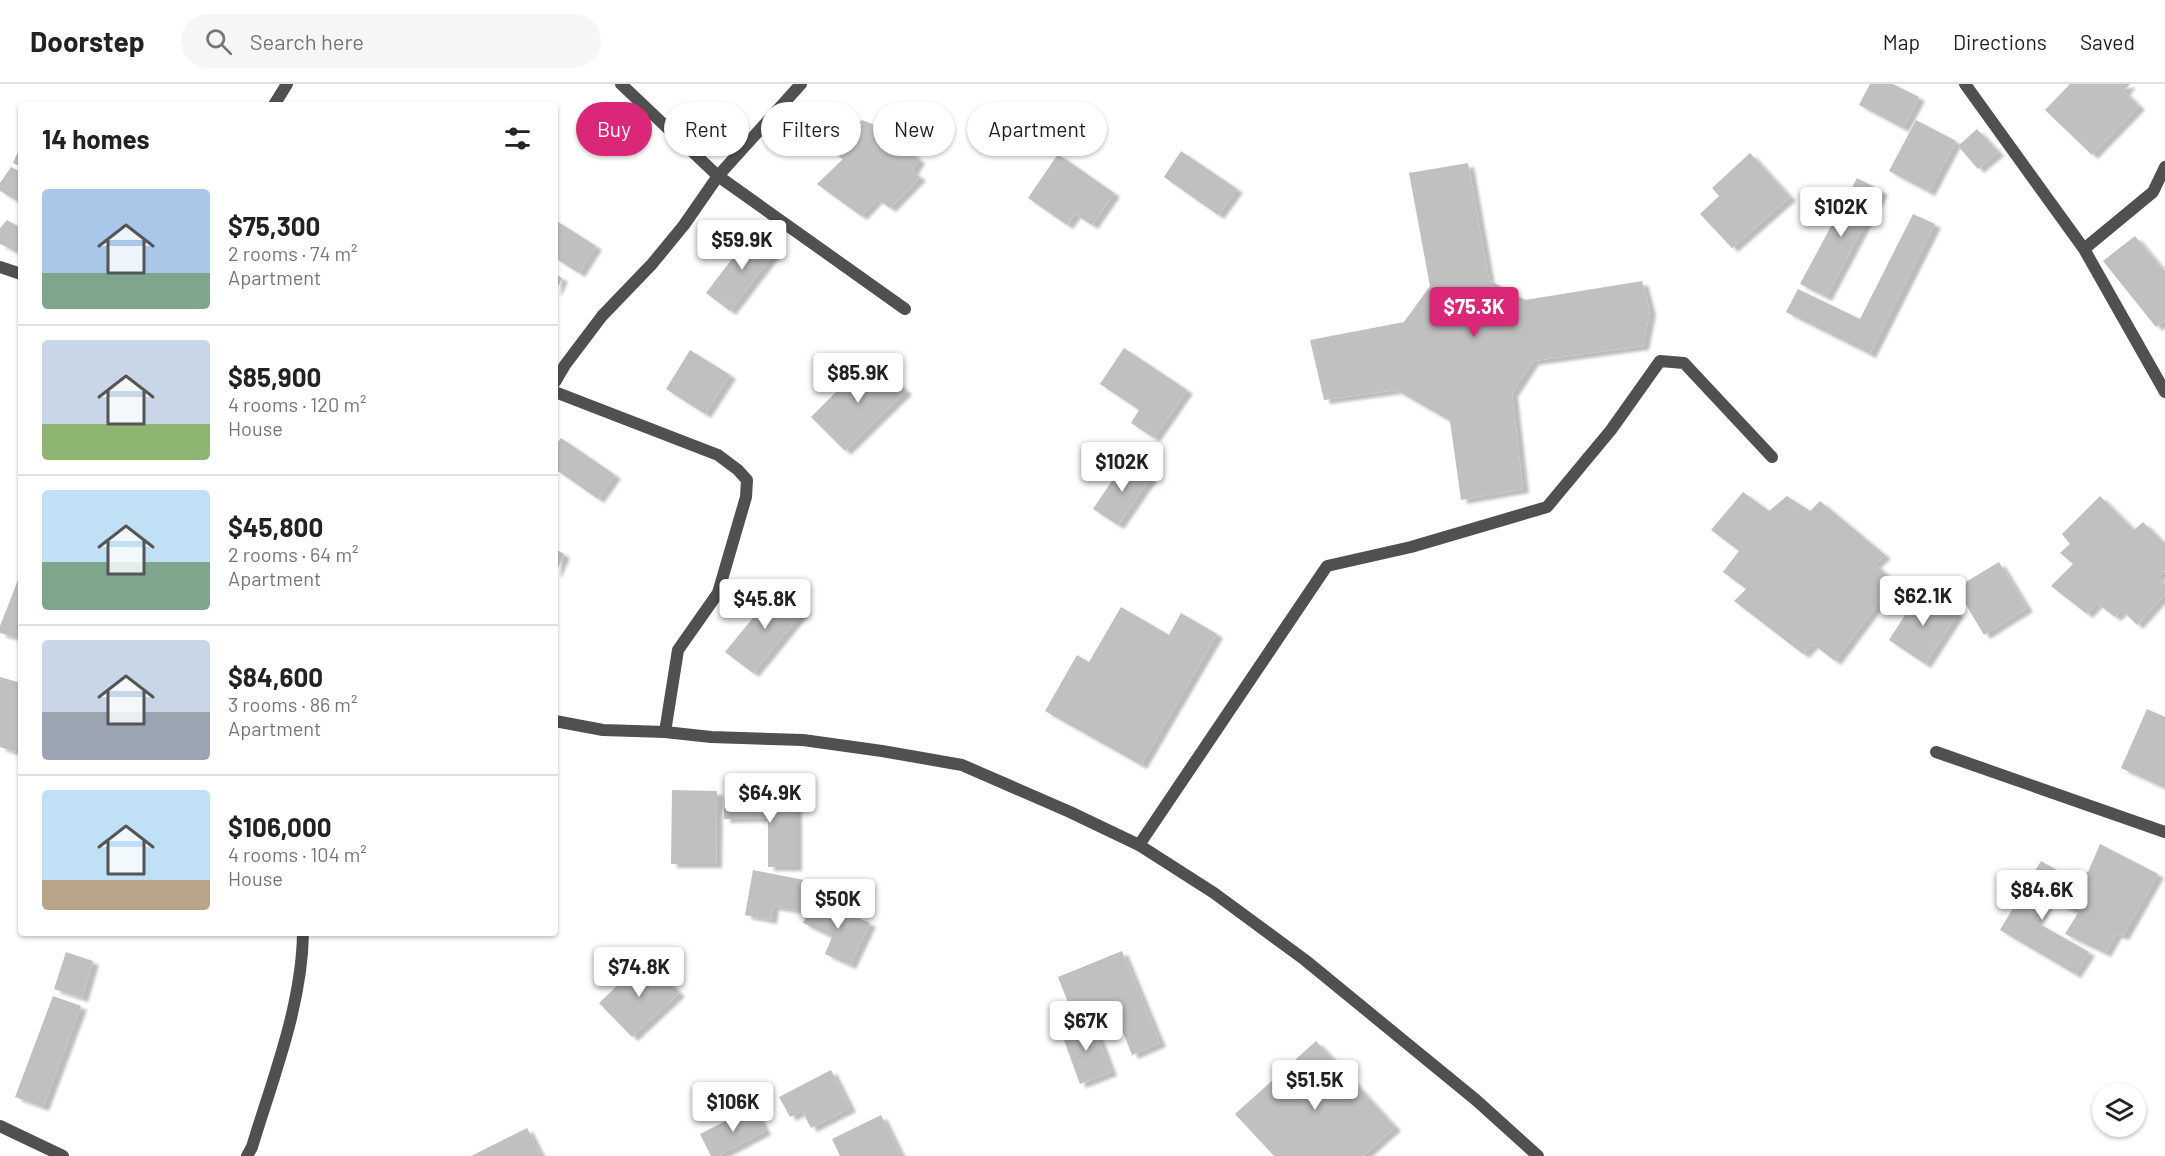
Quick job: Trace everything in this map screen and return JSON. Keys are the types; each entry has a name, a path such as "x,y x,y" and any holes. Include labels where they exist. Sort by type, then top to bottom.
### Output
{"street":[{"path":"276,102 287,84"},
{"path":"621,84 718,176 905,309"},
{"path":"558,377 602,316 652,264 684,225 718,176 801,84"},
{"path":"1965,84 2084,249 2165,392"},
{"path":"2084,249 2153,192 2165,167"},
{"path":"0,267 18,273"},
{"path":"1139,845 1327,566 1411,547 1547,507 1611,430 1660,361 1684,363 1772,457"},
{"path":"558,393 718,455 747,480 746,497 718,593 678,650 665,732"},
{"path":"558,722 603,730 803,740 962,765 1070,812 1139,845 1214,893 1305,960 1476,1100 1539,1156"},
{"path":"1936,752 2165,832"},
{"path":"247,1156 252,1147 287,1029 303,964 303,936"},
{"path":"0,1126 63,1156"}],"building":[{"path":"1870,84 1893,84 1919,97 1903,128 1859,105"},
{"path":"2070,84 2130,84 2124,91 2139,106 2092,155 2045,110"},
{"path":"1916,120 1956,141 1929,192 1889,171"},
{"path":"861,121 873,124 873,156 915,156 919,160 912,171 920,177 890,208 877,199 861,216 817,184 843,159 839,156 861,156"},
{"path":"1977,129 1998,152 1978,169 1958,146"},
{"path":"1181,151 1237,189 1218,215 1164,177"},
{"path":"18,152 18,166 13,163"},
{"path":"1750,153 1790,197 1732,248 1700,214 1719,196 1712,188"},
{"path":"1057,156 1061,156 1114,193 1092,225 1075,214 1067,225 1028,198"},
{"path":"1468,163 1489,280 1525,300 1642,281 1650,311 1643,346 1533,361 1512,393 1523,489 1461,500 1450,421 1396,390 1324,400 1310,340 1404,322 1430,286 1409,173"},
{"path":"11,167 18,170 18,201 0,191 0,183"},
{"path":"1857,178 1882,191 1826,297 1800,284"},
{"path":"1913,214 1935,224 1870,354 1786,312 1798,289 1860,319"},
{"path":"7,220 18,226 18,253 0,244 0,228"},
{"path":"558,222 596,246 579,273 558,260"},
{"path":"754,230 778,248 730,311 706,293"},
{"path":"2135,236 2165,272 2165,320 2156,327 2103,261"},
{"path":"1124,348 1187,390 1154,438 1131,423 1139,410 1100,384"},
{"path":"690,350 730,375 705,414 666,389"},
{"path":"871,357 906,391 845,451 811,417"},
{"path":"561,438 615,475 598,499 558,471 558,442"},
{"path":"1126,460 1151,477 1118,525 1093,509"},
{"path":"1743,492 1769,511 1787,496 1810,511 1820,501 1885,555 1875,564 1894,582 1835,661 1813,644 1803,654 1734,601 1746,589 1723,572 1739,551 1711,530"},
{"path":"2100,496 2134,530 2143,522 2165,544 2165,569 2158,577 2165,584 2165,594 2137,625 2122,610 2115,617 2097,603 2087,614 2051,586 2073,564 2060,553 2070,544 2062,534"},
{"path":"558,551 564,554 558,568"},
{"path":"1999,562 2027,608 1984,635 1956,588"},
{"path":"18,580 18,638 0,633 0,626"},
{"path":"778,587 805,609 753,673 725,652"},
{"path":"1921,590 1958,613 1925,664 1889,640"},
{"path":"1121,607 1169,635 1181,613 1217,634 1141,765 1045,711 1077,655 1089,662"},
{"path":"0,677 18,682 18,742 15,752 0,747"},
{"path":"2147,709 2165,717 2165,788 2121,768"},
{"path":"672,790 717,791 716,864 671,864"},
{"path":"724,797 796,797 796,867 768,867 768,818 724,819"},
{"path":"2100,844 2158,874 2123,936 2116,934 2105,953 2065,934 2078,913 2059,904 2070,875 2088,872"},
{"path":"2041,861 2065,875 2036,922 2089,952 2075,974 2000,930"},
{"path":"753,870 809,881 803,911 773,906 771,920 745,915"},
{"path":"814,899 870,923 850,965 825,954 832,937 803,923"},
{"path":"1122,951 1160,1043 1132,1055 1112,1005 1090,1014 1085,1004 1071,1010 1058,977"},
{"path":"66,952 93,961 82,998 54,989"},
{"path":"645,959 679,993 632,1037 599,1003"},
{"path":"53,996 81,1006 43,1107 15,1097"},
{"path":"1092,1021 1111,1072 1080,1084 1061,1032"},
{"path":"1316,1041 1395,1127 1363,1156 1274,1156 1235,1114"},
{"path":"831,1070 850,1108 811,1128 802,1111 790,1117 779,1097"},
{"path":"753,1107 765,1131 718,1156 711,1156 700,1134"},
{"path":"881,1115 901,1156 840,1156 832,1139"},
{"path":"527,1128 541,1156 471,1156"}]}
